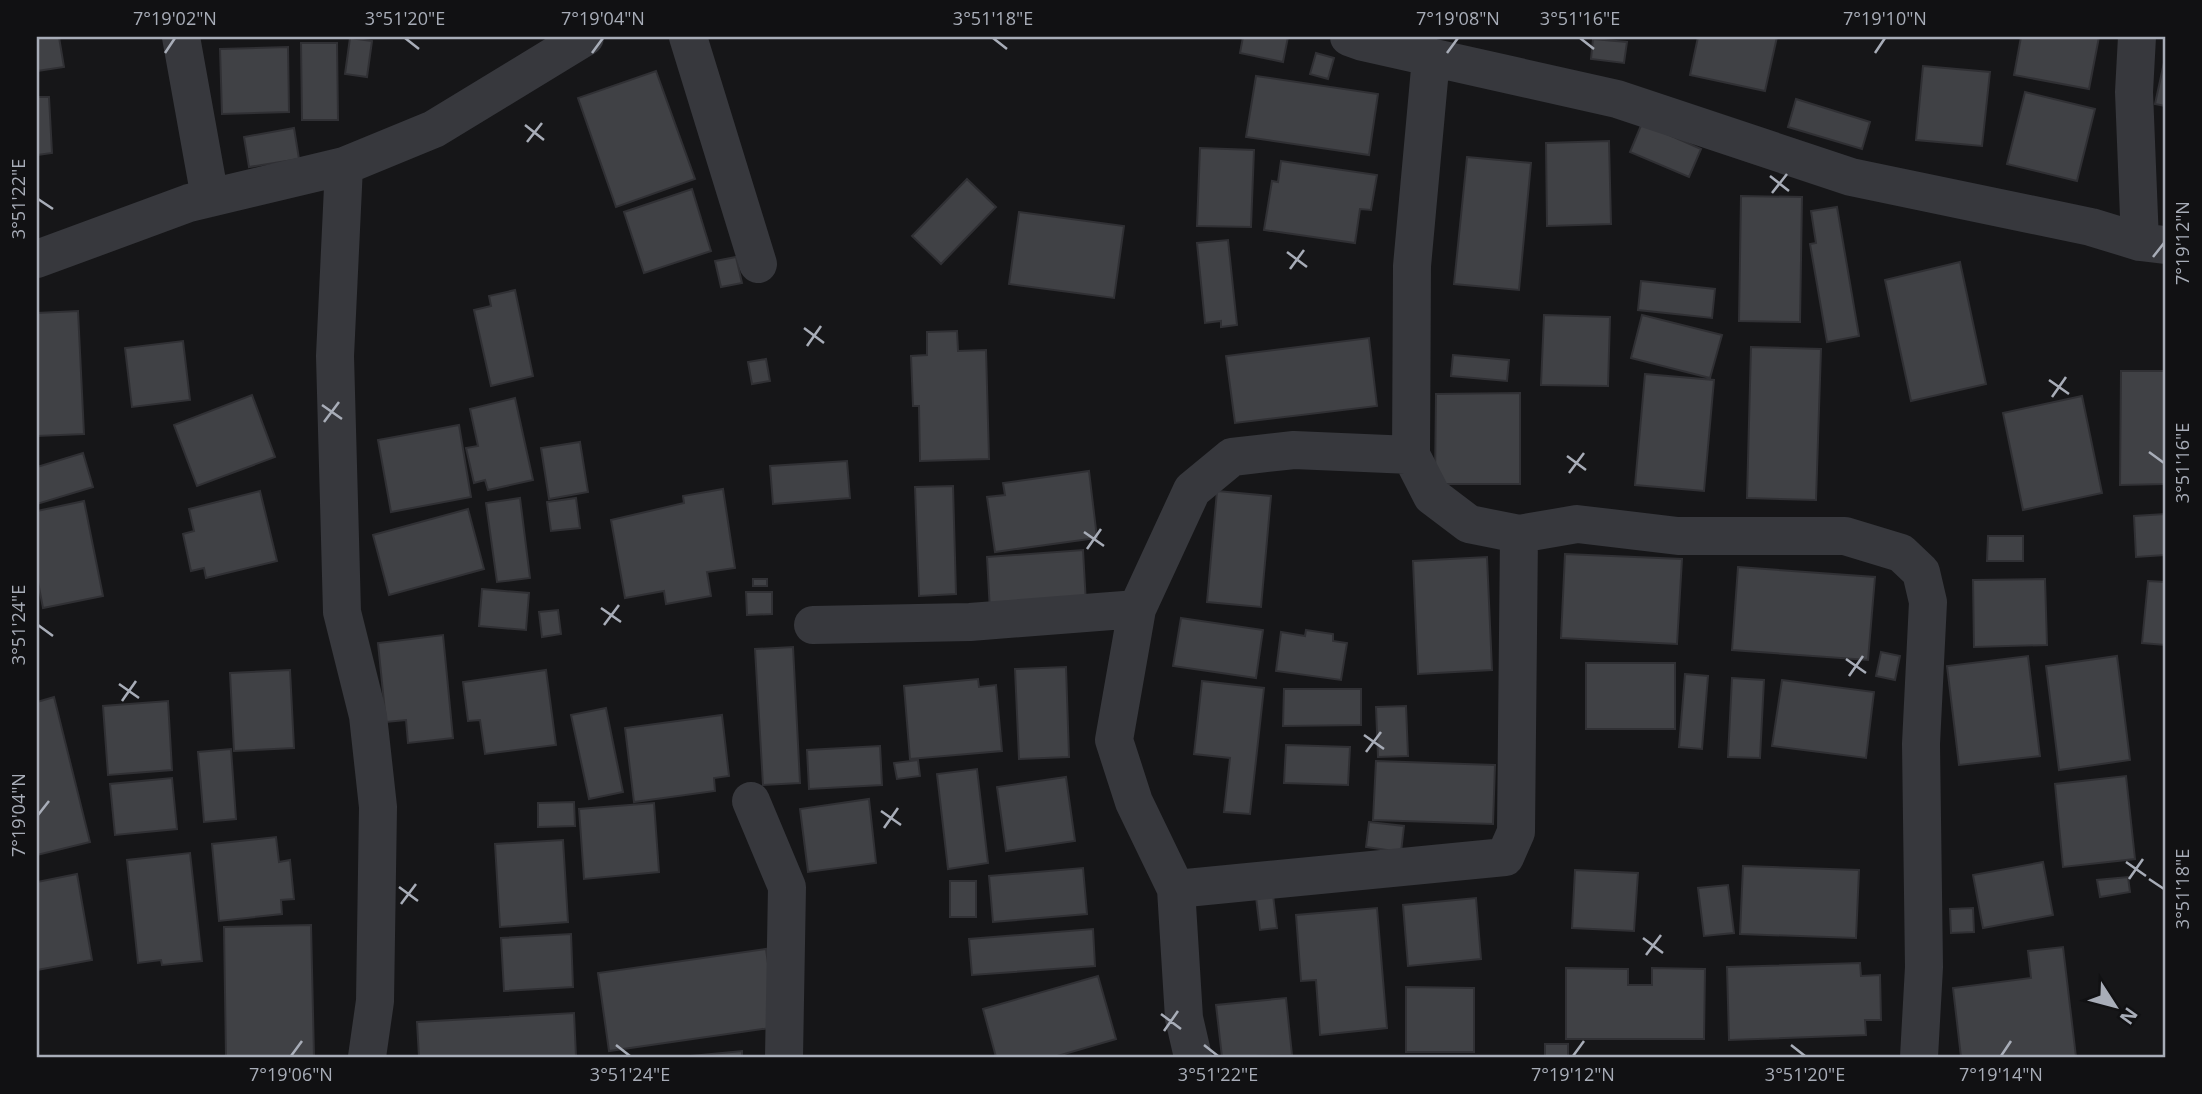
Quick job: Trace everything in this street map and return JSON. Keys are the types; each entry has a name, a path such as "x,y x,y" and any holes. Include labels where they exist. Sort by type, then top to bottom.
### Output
{"street":[{"path":"181,37 210,198"},
{"path":"37,259 107,231 210,198 344,166 434,129 585,37"},
{"path":"688,37 758,264"},
{"path":"1349,37 1454,53 1617,99 1852,177 2091,227 2152,244 2134,92 2137,37"},
{"path":"1454,53 1412,266 1411,455 1432,496 1469,524 1519,534 1577,524 1678,536 1844,536 1901,553 1921,572 1928,602 1921,744 1924,967 1919,1057"},
{"path":"344,166 335,356 342,612 368,716 378,807 375,1001 367,1057"},
{"path":"1193,1057 1184,1018 1176,889 1134,802 1114,740 1137,609 1192,490 1232,457 1294,450 1411,455"},
{"path":"1176,889 1505,857 1516,832 1519,534"},
{"path":"813,625 970,622 1137,609"},
{"path":"751,801 787,887 784,1057"}],"building":[{"path":"37,37 59,37 64,67 37,71"},
{"path":"1243,37 1288,37 1283,62 1240,53"},
{"path":"1698,37 1777,37 1765,91 1690,75"},
{"path":"2021,37 2099,37 2089,89 2014,75"},
{"path":"350,38 372,41 367,77 345,74"},
{"path":"1593,39 1627,42 1624,63 1591,59"},
{"path":"301,43 337,43 338,120 302,120"},
{"path":"288,47 289,112 222,114 220,49"},
{"path":"1316,53 1334,58 1328,79 1310,74"},
{"path":"2165,58 2165,106 2155,104"},
{"path":"1923,66 1990,72 1982,146 1916,140"},
{"path":"656,71 695,179 616,207 578,98"},
{"path":"1256,76 1378,94 1369,155 1246,137"},
{"path":"2025,92 2095,109 2077,181 2007,164"},
{"path":"37,97 49,97 52,153 37,155"},
{"path":"1796,99 1870,122 1862,149 1788,127"},
{"path":"1642,123 1701,149 1689,177 1630,152"},
{"path":"294,128 299,159 249,167 244,137"},
{"path":"1609,141 1611,224 1547,226 1546,143"},
{"path":"1200,148 1254,150 1251,227 1197,226"},
{"path":"1467,157 1531,163 1519,290 1454,284"},
{"path":"1281,161 1377,175 1371,210 1360,209 1355,243 1264,230 1272,181 1278,182"},
{"path":"967,179 996,207 941,264 912,236"},
{"path":"692,189 711,251 644,273 624,212"},
{"path":"1741,196 1802,197 1800,322 1739,321"},
{"path":"1837,207 1859,336 1827,342 1810,244 1816,243 1811,211"},
{"path":"1019,212 1124,226 1114,298 1009,284"},
{"path":"1228,240 1237,325 1221,327 1221,321 1205,323 1197,243"},
{"path":"736,257 742,283 721,287 715,261"},
{"path":"1960,262 1986,384 1911,401 1885,280"},
{"path":"1641,281 1715,289 1712,318 1638,310"},
{"path":"515,290 533,376 491,386 474,310 491,306 489,296"},
{"path":"78,311 84,434 37,436 37,313"},
{"path":"1544,315 1610,317 1608,386 1541,385"},
{"path":"1642,315 1722,335 1710,378 1631,358"},
{"path":"957,331 958,351 986,350 989,459 920,461 919,406 913,406 911,356 927,355 927,332"},
{"path":"1369,338 1377,406 1235,423 1226,356"},
{"path":"183,341 190,400 132,407 125,348"},
{"path":"1751,347 1821,349 1816,500 1747,498"},
{"path":"1453,355 1509,360 1507,381 1451,376"},
{"path":"766,359 770,381 752,384 748,362"},
{"path":"2121,371 2165,371 2165,484 2120,485"},
{"path":"1645,374 1714,380 1704,491 1635,485"},
{"path":"1520,393 1520,484 1435,484 1436,394"},
{"path":"252,395 275,457 197,486 174,425"},
{"path":"2082,396 2102,493 2023,510 2003,413"},
{"path":"515,398 533,480 488,490 485,480 474,483 466,448 478,446 470,409"},
{"path":"459,425 471,497 391,512 378,440"},
{"path":"580,442 588,492 549,499 541,448"},
{"path":"83,453 93,487 37,504 37,467"},
{"path":"847,461 850,498 773,504 770,466"},
{"path":"1089,471 1097,538 995,552 987,497 1005,495 1003,483"},
{"path":"953,486 956,594 919,596 915,487"},
{"path":"723,489 735,568 707,572 711,596 666,604 664,591 625,598 611,520 684,503 683,496"},
{"path":"260,491 277,561 206,578 204,568 191,571 183,534 194,531 189,509"},
{"path":"1217,491 1271,496 1261,607 1207,602"},
{"path":"520,498 530,578 497,582 486,503"},
{"path":"576,498 580,528 551,531 547,502"},
{"path":"84,501 103,596 43,608 37,577 37,511"},
{"path":"468,509 484,569 389,595 373,535"},
{"path":"2165,514 2165,555 2136,557 2134,516"},
{"path":"1988,536 2023,536 2023,561 1987,561"},
{"path":"1083,550 1086,604 990,611 987,557"},
{"path":"1565,554 1682,559 1677,644 1561,638"},
{"path":"1487,557 1492,670 1418,674 1413,561"},
{"path":"1738,567 1875,577 1868,660 1732,650"},
{"path":"753,579 767,579 767,586 753,586"},
{"path":"2045,579 2047,645 1974,647 1973,580"},
{"path":"2148,581 2165,582 2165,645 2142,643"},
{"path":"482,589 529,593 526,630 479,626"},
{"path":"746,592 772,592 772,614 747,615"},
{"path":"558,610 561,634 542,637 539,612"},
{"path":"1181,618 1263,630 1256,678 1173,666"},
{"path":"1306,630 1333,634 1333,641 1347,643 1341,680 1276,671 1281,632 1305,636"},
{"path":"443,635 453,738 408,743 406,720 386,722 378,643"},
{"path":"793,647 800,783 763,785 755,649"},
{"path":"1881,652 1900,656 1895,680 1876,676"},
{"path":"2028,656 2040,756 1959,765 1947,666"},
{"path":"2117,656 2130,760 2059,770 2046,666"},
{"path":"1586,663 1675,663 1675,729 1586,729"},
{"path":"1066,667 1069,757 1019,759 1015,669"},
{"path":"290,670 294,748 234,751 230,673"},
{"path":"546,670 556,745 485,754 480,720 468,721 463,682"},
{"path":"1685,674 1708,676 1702,749 1679,747"},
{"path":"1732,678 1764,680 1760,758 1728,757"},
{"path":"978,679 979,687 996,685 1002,751 910,759 904,686"},
{"path":"1782,680 1874,692 1866,758 1772,746"},
{"path":"1202,681 1264,688 1250,814 1224,812 1230,758 1194,754"},
{"path":"1284,689 1361,689 1361,725 1283,726"},
{"path":"54,697 90,842 37,855 37,702"},
{"path":"168,701 172,770 108,775 103,706"},
{"path":"1406,706 1408,756 1378,757 1376,707"},
{"path":"606,708 623,792 589,799 571,715"},
{"path":"722,715 729,776 714,778 715,791 634,802 625,728"},
{"path":"1286,745 1350,747 1348,785 1284,783"},
{"path":"880,746 882,785 809,789 807,750"},
{"path":"231,749 236,819 204,822 198,752"},
{"path":"918,760 920,776 897,779 894,763"},
{"path":"1376,761 1495,765 1493,824 1373,820"},
{"path":"977,769 988,863 948,869 937,774"},
{"path":"2126,776 2135,859 2063,867 2055,784"},
{"path":"1066,777 1075,841 1006,851 997,787"},
{"path":"172,778 177,829 115,835 110,784"},
{"path":"869,799 876,863 808,872 800,809"},
{"path":"574,802 575,826 538,827 538,803"},
{"path":"654,803 659,872 584,879 579,809"},
{"path":"1369,822 1404,826 1401,852 1366,847"},
{"path":"276,837 279,862 290,860 294,899 281,900 282,914 219,921 212,844"},
{"path":"563,840 568,922 500,927 495,844"},
{"path":"190,853 202,961 162,965 161,960 138,963 127,860"},
{"path":"2043,862 2053,915 1983,928 1973,875"},
{"path":"1743,866 1859,870 1856,938 1740,934"},
{"path":"1083,868 1087,914 993,922 989,876"},
{"path":"1575,870 1638,873 1634,931 1572,928"},
{"path":"77,874 92,960 37,970 37,882"},
{"path":"2128,877 2130,892 2100,897 2097,880"},
{"path":"950,881 976,881 976,917 950,917"},
{"path":"1728,885 1734,933 1704,936 1698,888"},
{"path":"1273,895 1277,928 1260,930 1256,897"},
{"path":"1476,898 1481,959 1408,966 1403,905"},
{"path":"1377,908 1387,1028 1320,1035 1316,980 1301,981 1296,915"},
{"path":"1973,908 1974,932 1951,933 1950,909"},
{"path":"311,925 314,1057 226,1057 224,927"},
{"path":"1093,929 1095,966 972,975 969,939"},
{"path":"571,934 573,987 504,991 501,938"},
{"path":"2063,947 2076,1057 1961,1057 1953,988 2031,978 2028,951"},
{"path":"766,949 777,1027 609,1051 598,973"},
{"path":"1860,963 1861,976 1880,975 1881,1020 1865,1020 1866,1035 1729,1040 1727,967"},
{"path":"1566,968 1628,969 1628,985 1652,985 1652,968 1705,969 1704,1039 1566,1039"},
{"path":"1098,976 1116,1039 1054,1057 996,1057 983,1009"},
{"path":"1406,987 1474,988 1474,1052 1406,1052"},
{"path":"1286,998 1292,1055 1222,1057 1216,1005"},
{"path":"574,1013 576,1057 419,1057 417,1022"},
{"path":"1545,1044 1568,1044 1568,1057 1545,1057"},
{"path":"742,1051 742,1057 680,1057"}]}
